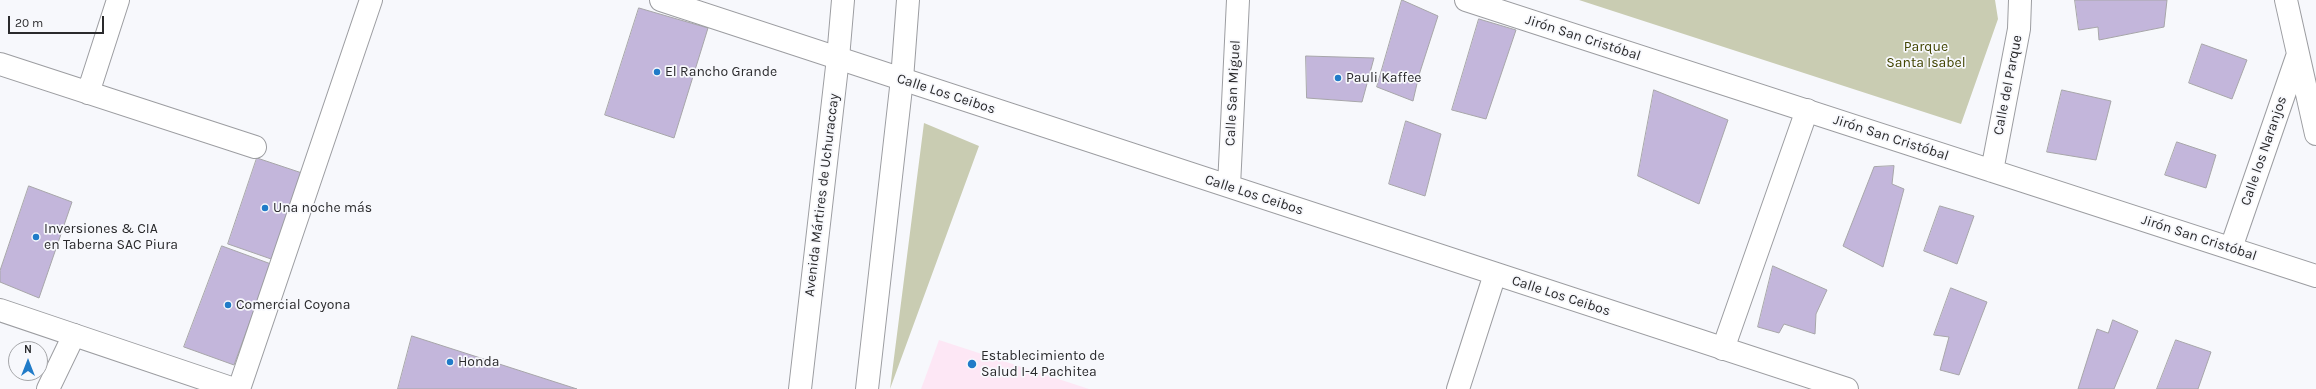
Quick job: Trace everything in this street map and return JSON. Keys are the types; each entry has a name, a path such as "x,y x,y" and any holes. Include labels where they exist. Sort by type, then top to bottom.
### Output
{"street":[{"path":"88,93 118,0"},
{"path":"239,389 371,0"},
{"name":"Calle Los Ceibos","path":"661,0 1847,389"},
{"name":"Avenida Mártires de Uchuraccay","path":"800,389 838,58 842,0"},
{"path":"866,389 902,79 908,0"},
{"name":"Calle San Miguel","path":"1229,186 1238,0"},
{"name":"Jirón San Cristóbal","path":"1466,0 2316,276"},
{"name":"Calle del Parque","path":"1992,170 2019,29 2020,0"},
{"name":"Calle los Naranjos","path":"2286,0 2316,134"},
{"name":"Calle los Naranjos","path":"2231,248 2298,54"},
{"path":"0,64 255,147"},
{"path":"1723,349 1807,110"},
{"path":"1458,389 1495,274"},
{"path":"0,310 234,389"},
{"path":"48,389 74,335"}],"shaded area":[{"name":"Establecimiento de Salud I-4 Pachitea","path":"939,340 1089,389 921,389"}],"green space":[{"name":"Parque Santa Isabel","path":"1579,0 1995,0 1998,19 1961,124"},
{"path":"924,123 979,146 890,389"}],"building":[{"path":"1402,0 1438,16 1419,75 1413,101 1377,87"},
{"path":"2075,0 2167,0 2164,27 2099,40 2098,27 2079,30"},
{"name":"El Rancho Grande","path":"639,8 708,28 674,138 605,115"},
{"path":"1479,19 1516,30 1486,119 1452,110"},
{"path":"2202,44 2247,60 2232,99 2189,83"},
{"name":"Pauli Kaffee","path":"1306,56 1374,58 1362,102 1307,98"},
{"path":"1654,90 1728,120 1699,204 1638,176"},
{"path":"2062,90 2111,101 2096,160 2047,152"},
{"path":"1406,121 1441,134 1425,196 1389,184"},
{"path":"2177,142 2216,155 2206,188 2165,175"},
{"name":"Una noche más","path":"257,158 302,173 274,260 228,244"},
{"path":"1894,166 1892,184 1904,189 1883,267 1843,246 1874,167"},
{"name":"Inversiones & CIA en Taberna SAC Piura","path":"29,186 72,202 39,298 0,282 0,271"},
{"path":"1940,206 1974,216 1957,264 1924,251"},
{"name":"Comercial Coyona","path":"222,246 271,264 234,365 184,347"},
{"path":"1773,266 1827,290 1816,314 1815,334 1784,324 1779,333 1758,327"},
{"path":"1951,288 1987,302 1959,375 1940,370 1949,337 1934,335"},
{"path":"2113,320 2138,331 2114,389 2078,389 2097,329 2108,333"},
{"name":"Honda","path":"412,336 577,389 398,389"},
{"path":"2176,340 2211,352 2198,389 2157,389"}],"place":[{"name":"El Rancho Grande","path":"657,72"},
{"name":"Pauli Kaffee","path":"1338,78"},
{"name":"Una noche más","path":"265,208"},
{"name":"Inversiones & CIA en Taberna SAC Piura","path":"36,237"},
{"name":"Comercial Coyona","path":"228,305"},
{"name":"Honda","path":"450,362"},
{"name":"Establecimiento de Salud I-4 Pachitea","path":"972,364"}]}
